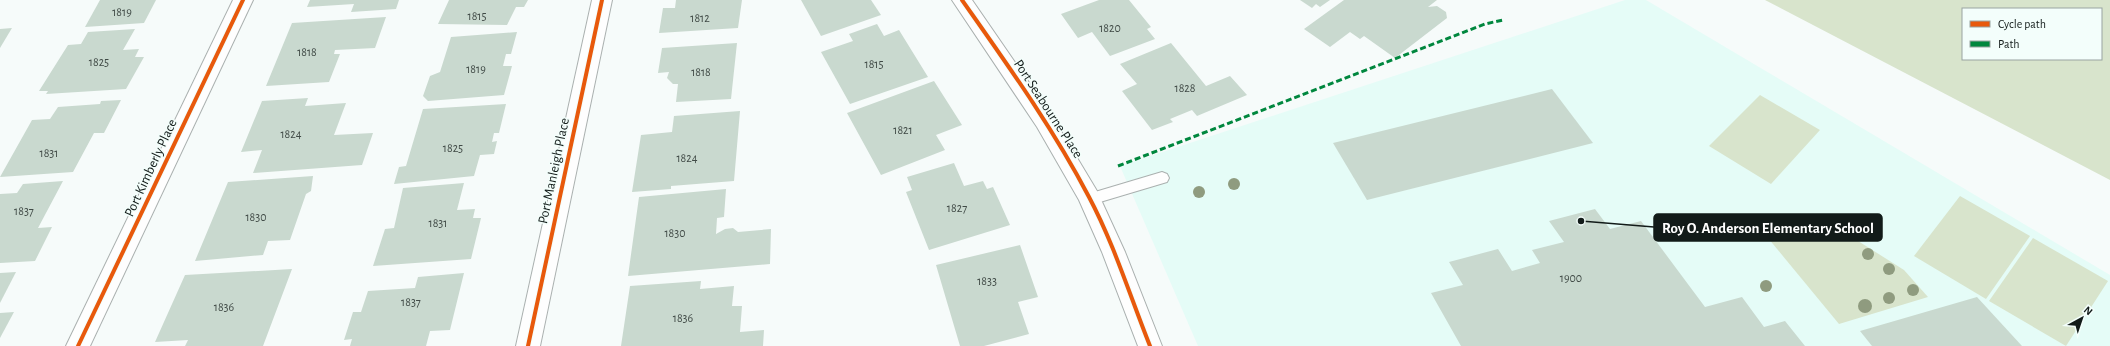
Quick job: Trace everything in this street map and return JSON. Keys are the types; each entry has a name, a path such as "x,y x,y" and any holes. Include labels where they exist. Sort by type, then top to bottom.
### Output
{"street":[{"name":"Port Kimberly Place","path":"78,346 243,0"},
{"name":"Port Manleigh Place","path":"528,346 602,0"},
{"name":"Port Seabourne Place","path":"962,0 1047,123 1090,199 1150,346"}],"lane":[{"path":"1090,199 1162,178"}],"shaded area":[{"path":"1625,0 1646,0 2110,275 2110,346 1198,346 1120,166"},
{"path":"1765,0 2110,0 2110,180"},
{"path":"1760,95 1820,130 1771,184 1709,146"},
{"path":"1960,196 2030,236 1986,299 1914,256"},
{"path":"1828,222 1904,270 1928,297 1839,324 1768,238"},
{"path":"2033,238 2108,281 2066,346 1989,301"}],"building":[{"path":"100,0 156,0 144,23 85,27"},
{"path":"310,0 399,0 396,9 351,12 354,4 307,7"},
{"path":"449,0 528,0 524,7 516,7 507,25 438,24"},
{"path":"676,0 742,0 738,28 659,33 663,8 675,8"},
{"path":"801,0 871,0 881,15 821,36"},
{"path":"1099,0 1129,0 1151,27 1147,29 1155,39 1110,56 1092,32 1078,38 1061,14"},
{"path":"1300,0 1330,0 1320,7 1316,4 1312,8"},
{"path":"1344,0 1437,0 1428,7 1437,6 1446,12 1447,18 1395,58 1364,36 1360,39 1350,32 1330,47 1304,29"},
{"path":"386,17 375,48 335,50 334,54 340,54 329,82 266,86 292,23"},
{"path":"877,24 884,36 899,30 928,77 850,104 821,52 853,41 849,34"},
{"path":"12,28 0,48 0,29"},
{"path":"135,29 123,50 139,49 135,57 144,57 126,89 46,94 48,91 39,91 68,45 81,44 88,32"},
{"path":"517,32 511,54 506,54 503,66 512,66 504,95 428,101 423,96 430,76 440,72 451,37"},
{"path":"737,43 731,99 676,102 678,84 673,84 667,78 669,72 658,73 662,48"},
{"path":"1171,43 1206,86 1230,76 1247,95 1197,116 1192,110 1170,119 1173,122 1152,130 1122,91 1137,84 1120,64"},
{"path":"934,81 962,125 936,135 945,150 881,175 847,113"},
{"path":"1552,89 1593,143 1367,200 1333,143"},
{"path":"308,98 305,106 346,103 334,135 373,133 362,165 253,173 262,150 241,152 262,101"},
{"path":"121,100 104,133 94,133 73,172 0,177 32,120 50,119 58,107 100,104 101,101"},
{"path":"506,104 499,133 494,133 492,142 497,141 494,154 480,155 474,176 394,184 399,167 406,166 423,109"},
{"path":"740,111 734,181 671,186 671,189 632,192 641,135 672,132 674,116"},
{"path":"954,163 964,186 983,181 987,189 993,187 1010,225 929,250 906,192 912,190 907,177"},
{"path":"313,176 311,191 306,194 290,240 268,241 263,255 195,261 228,182"},
{"path":"63,181 38,228 52,227 35,261 0,263 0,194 17,193 23,184"},
{"path":"464,183 457,210 475,209 473,218 481,218 471,259 373,266 385,229 394,228 403,188"},
{"path":"726,189 724,217 717,218 716,234 725,229 733,228 738,232 771,229 770,264 628,276 639,197"},
{"path":"1595,209 1610,229 1641,221 1705,307 1742,297 1764,327 1785,321 1805,346 1461,346 1431,293 1463,285 1449,262 1498,249 1512,271 1540,263 1532,250 1564,242 1549,221"},
{"path":"1020,245 1038,297 1018,302 1029,334 984,346 960,346 936,265"},
{"path":"292,269 263,346 185,346 188,340 155,342 185,275"},
{"path":"16,272 0,303 0,273"},
{"path":"464,273 450,330 430,331 426,346 350,346 352,339 344,340 353,312 361,312 368,291 415,288 418,277"},
{"path":"701,281 700,289 734,286 732,306 742,306 740,332 764,330 763,346 621,346 630,286"},
{"path":"1977,297 2022,346 1872,346 1860,331"},
{"path":"14,312 0,338 0,313"}],"marked path":[{"path":"1118,166 1485,24 1503,20"}],"cycle path":[{"path":"78,346 243,0"},
{"path":"528,346 602,0"},
{"path":"962,0 1012,72 1075,171 1098,215 1114,252 1150,346"}],"place":[{"name":"Roy O. Anderson Elementary School","path":"1581,221"}]}
